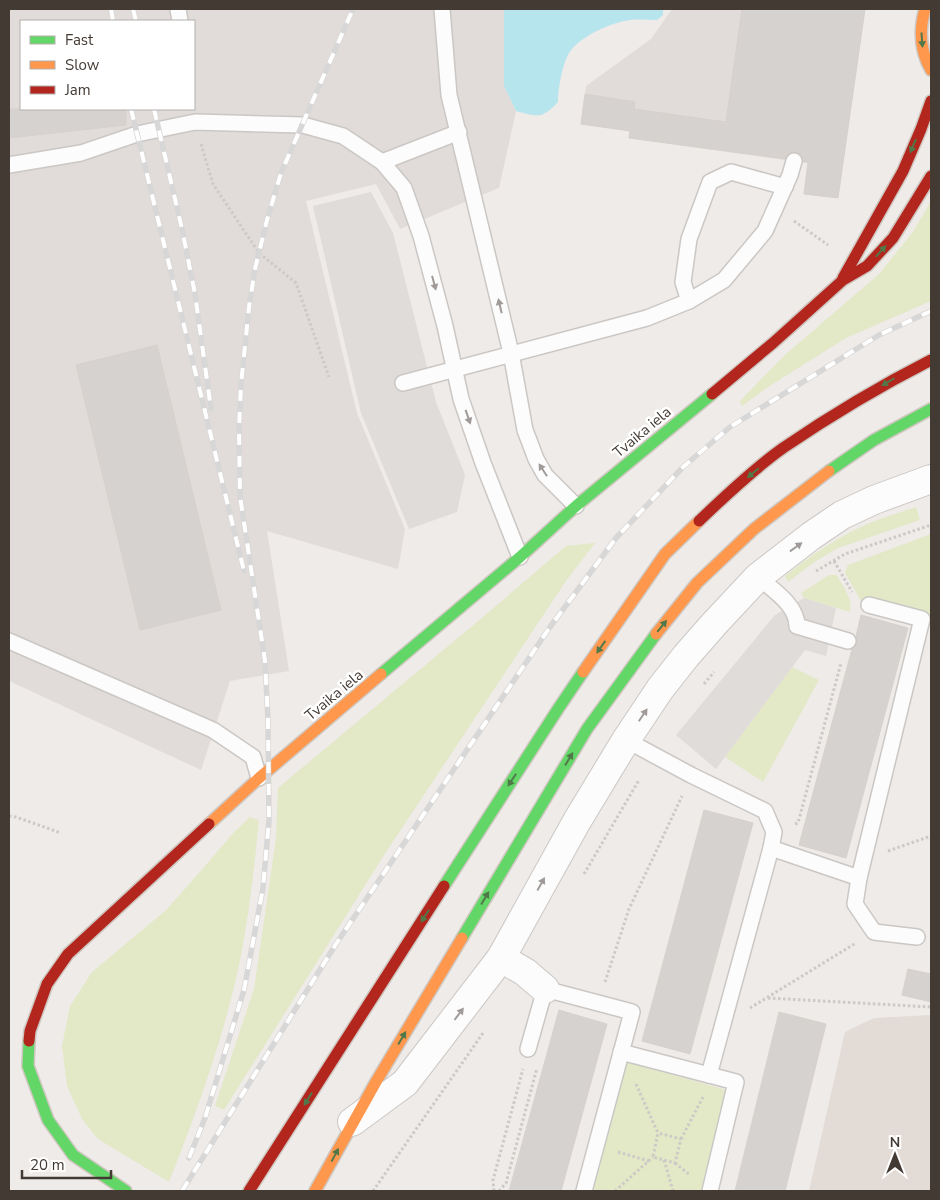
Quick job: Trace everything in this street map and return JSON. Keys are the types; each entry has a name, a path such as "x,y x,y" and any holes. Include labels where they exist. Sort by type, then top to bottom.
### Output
{"main road":[{"path":"925,9 922,18 921,43 926,62 931,70"},
{"name":"Tvaika iela","path":"843,280 858,248 882,211 903,169 931,101"},
{"name":"Tvaika iela","path":"126,1191 73,1154 48,1120 28,1066 30,1031 46,984 68,954 259,778 520,557 576,506 773,344 843,280 867,266 893,238 931,176"},
{"path":"249,1191 558,709 665,554 722,498 782,449 890,381 931,360"},
{"path":"319,1190 352,1122 587,729 648,643 697,583 754,529 818,478 874,440 931,409"}],"street":[{"path":"352,1122 405,1084 501,958 573,829 626,740 660,689 686,656 758,577 811,536 842,515 874,500 931,479"},
{"path":"501,958 525,972 545,989"}],"lane":[{"path":"442,9 449,95 511,353 525,430 536,459 545,475 576,506"},
{"path":"9,165 81,153 194,115 303,125 343,136 382,162 404,188 421,236 442,313 461,399 483,463 520,557"},
{"path":"382,162 459,132"},
{"path":"403,383 647,318 689,301 724,280 765,231 785,187 794,161"},
{"path":"689,301 683,282 690,239 710,182 731,172 785,187"},
{"path":"758,577 781,597 797,617 797,626 848,641"},
{"path":"869,605 922,619 859,878 855,904 874,932 917,937"},
{"path":"9,641 213,730 253,757 259,778"},
{"path":"626,740 691,775 765,811 774,832 709,1075"},
{"path":"771,848 859,878"},
{"path":"528,1049 545,989 632,1012 584,1191"},
{"path":"621,1052 736,1082 710,1191"}],"path":[{"path":"194,115 213,184 259,253 296,283 329,377"},
{"path":"788,216 832,247"},
{"path":"781,597 805,578 845,554 931,526"},
{"path":"774,832 798,823 848,641"},
{"path":"699,691 716,669"},
{"path":"581,878 654,754"},
{"path":"598,1004 629,908 691,775"},
{"path":"9,816 61,833"},
{"path":"864,859 931,836"},
{"path":"722,1026 874,932"},
{"path":"768,998 931,1007"},
{"path":"374,1191 484,1032"},
{"path":"494,1191 493,1180 528,1049"},
{"path":"615,1191 653,1157 658,1133 621,1052"},
{"path":"499,1191 506,1183 537,1069"},
{"path":"653,1157 675,1162 681,1139 704,1095 709,1075"},
{"path":"658,1133 681,1139"},
{"path":"596,1147 649,1160"},
{"path":"664,1160 672,1191"}],"shaded area":[{"path":"9,9 504,9 504,86 516,111 499,188 400,229 376,184 306,201 357,413 405,529 398,569 267,531 289,671 230,681 201,770 9,681"},
{"path":"672,9 865,9 842,168 629,138 630,131 581,124 586,86 651,39"},
{"path":"371,192 393,233 436,402 465,475 457,512 409,529 361,413 313,206"},
{"path":"804,598 836,608 826,656 805,650 716,769 676,735 775,615"},
{"path":"931,1015 931,1191 809,1191 845,1032 874,1018"}],"green space":[{"path":"931,201 931,301 846,338 768,387 742,406 740,401 785,355 879,274 913,232"},
{"path":"916,507 920,520 838,548 813,563 788,582 785,576 839,539 872,522"},
{"path":"931,534 931,621 928,615 905,607 861,601 845,573 848,565"},
{"path":"595,543 566,581 386,852 224,1110 215,1106 254,989 276,838 278,788 566,546"},
{"path":"829,575 837,575 845,588 849,597 850,612 804,598 801,593"},
{"path":"792,667 819,680 763,782 725,757"},
{"path":"250,817 259,820 248,912 236,981 210,1071 169,1182 98,1139 82,1119 67,1086 62,1046 70,1006 92,972 166,910 234,832"},
{"path":"627,1062 730,1091 705,1191 593,1191"}],"water":[{"path":"504,9 663,9 663,15 657,20 630,20 614,24 596,31 580,41 569,53 564,64 558,102 543,114 530,115 516,111 504,86"}],"building":[{"path":"742,9 865,9 838,198 804,194 808,162 803,162 801,155 797,152 788,154 785,159 629,138 630,131 581,124 585,94 635,102 634,109 726,122"},
{"path":"9,109 126,110 126,125 9,138"},
{"path":"157,345 221,610 140,630 76,365"},
{"path":"861,615 908,628 846,858 799,845 852,649 857,643 856,636"},
{"path":"704,810 753,823 690,1054 642,1041"},
{"path":"908,969 931,974 931,1002 902,995"},
{"path":"559,1010 607,1024 561,1191 509,1191"},
{"path":"779,1012 826,1024 785,1191 735,1191"}],"railway":[{"path":"111,9 113,20"},
{"path":"133,9 136,20"},
{"path":"189,1158 205,1118 244,990 263,888 269,820 268,720 265,661 240,496 239,429 241,385 249,307 255,269 281,173 353,9"},
{"path":"131,110 244,571"},
{"path":"154,110 195,294 211,409"},
{"path":"182,1191 336,944 550,627 616,538 683,467 730,427 879,335 931,311"}],"traffic: fast":[{"path":"381,674 520,557 576,506 712,394"},
{"path":"829,471 874,440 931,409"},
{"path":"462,938 587,729 656,634"},
{"path":"444,886 583,672"},
{"path":"29,1041 28,1066 48,1120 73,1155 126,1191"}],"traffic: slow":[{"path":"925,9 921,33 927,63 931,70"},
{"path":"656,634 697,583 754,529 829,471"},
{"path":"583,672 665,554 699,521"},
{"path":"209,824 259,778 381,674"},
{"path":"315,1191 377,1080 462,938"}],"traffic: jam":[{"path":"843,278 903,171 931,101"},
{"path":"712,394 773,343 843,280 867,266 893,238 931,176"},
{"path":"699,521 783,448 819,424 931,360"},
{"path":"29,1041 30,1031 47,984 68,954 209,824"},
{"path":"249,1191 444,886"}]}
